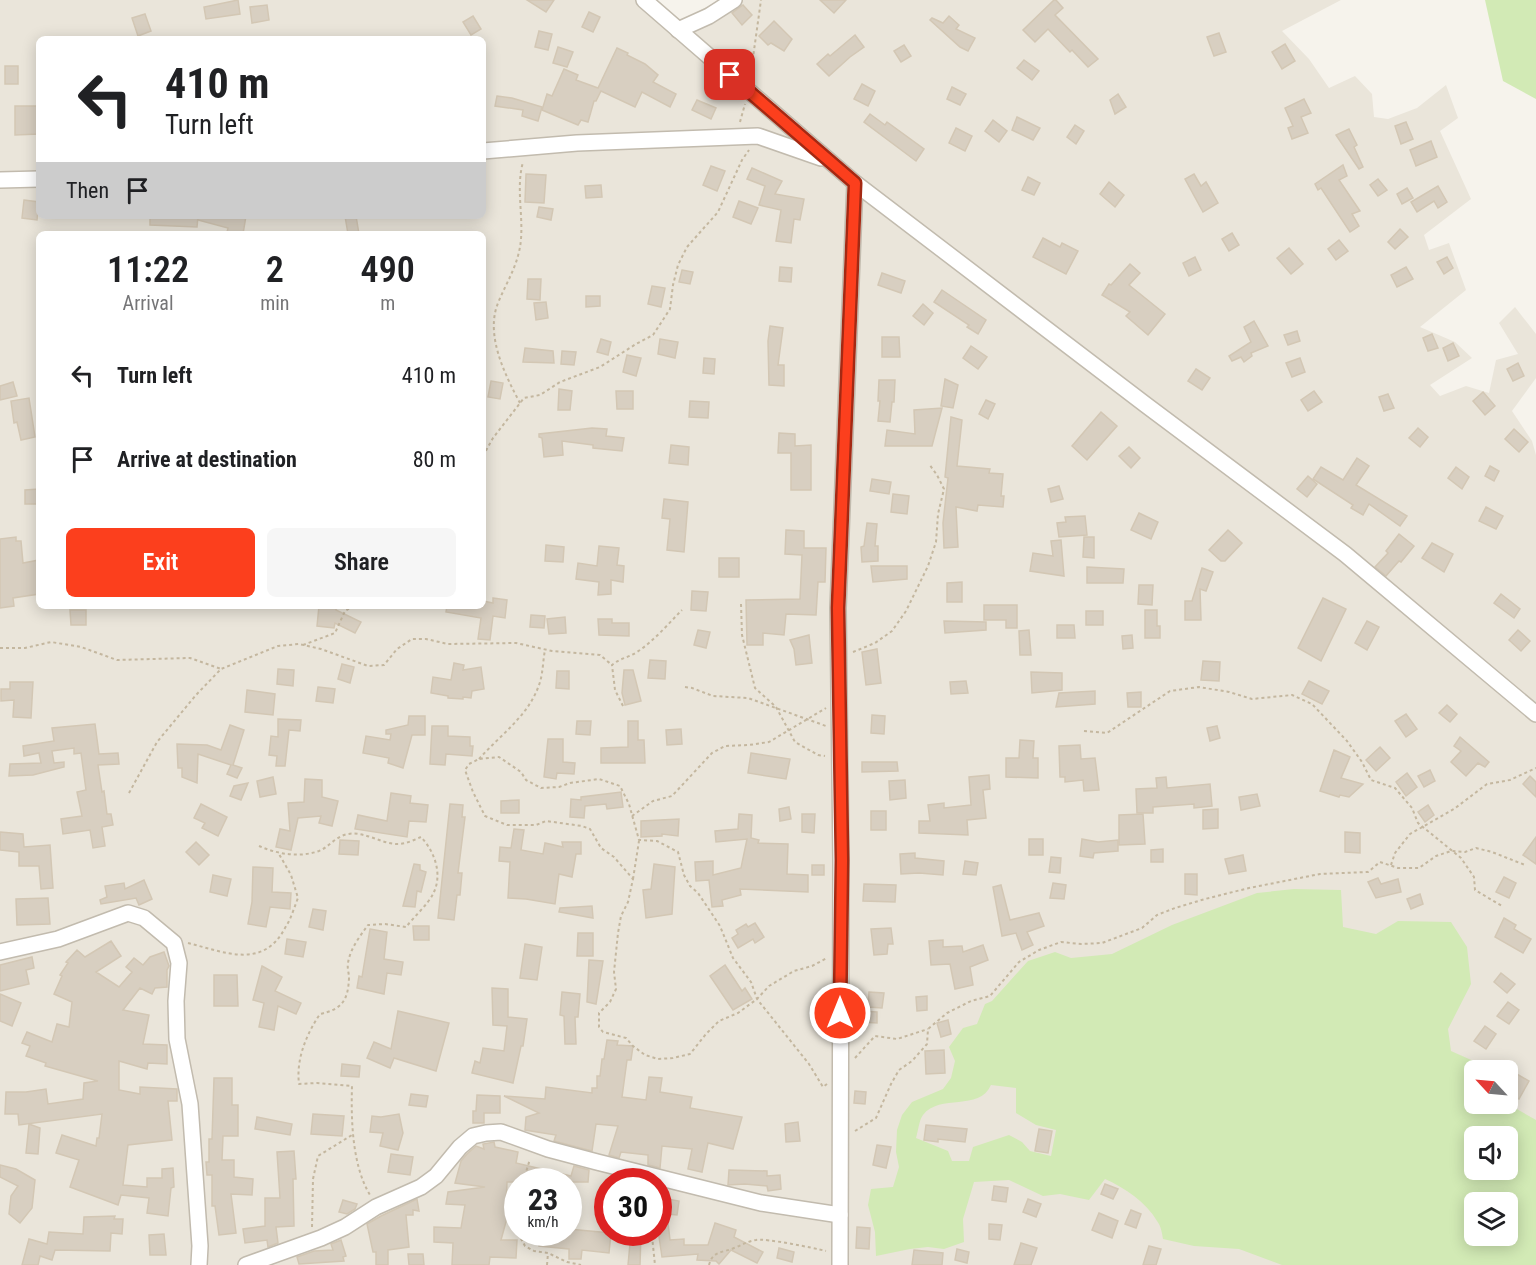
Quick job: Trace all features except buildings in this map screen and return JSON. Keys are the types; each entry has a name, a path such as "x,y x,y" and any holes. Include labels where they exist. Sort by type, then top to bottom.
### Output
{"street":[{"path":"644,0 855,183 1345,554 1536,714"},
{"path":"678,30 708,16 734,0"},
{"path":"758,136 771,111"},
{"path":"486,152 588,142 758,136 830,162"},
{"path":"0,180 36,179"},
{"path":"840,1260 841,952 838,608 855,183"},
{"path":"0,952 58,939 128,913 144,918 174,944 179,963 176,1001 177,1038 190,1104 200,1246 199,1265"},
{"path":"246,1265 345,1227 376,1206 421,1187 436,1176 472,1136 486,1133 501,1132 597,1162 761,1203 840,1215"}],"path":[{"path":"737,137 748,90 760,0"},
{"path":"486,451 524,398 540,395 560,382 600,367 653,335 670,309 678,266 687,247 718,212 742,160 758,136"},
{"path":"520,404 498,358 494,316 517,264 521,238 519,176 527,147"},
{"path":"839,657 875,643 892,631 906,610 928,566 936,543 938,513 944,489 938,475 929,464"},
{"path":"741,604 742,635 755,688 776,707 795,742 818,754 840,758"},
{"path":"129,792 157,742 221,669 278,646 303,645 335,633 345,611 348,609"},
{"path":"612,665 618,659 635,654 682,610"},
{"path":"303,645 368,666 384,665 396,649 412,639 426,639 448,644 516,643 545,650 600,655 612,665 615,690 623,706"},
{"path":"0,648 26,648 51,642 81,647 117,660 190,658 221,669"},
{"path":"479,759 530,706 540,682 545,650"},
{"path":"685,687 713,696 748,698 840,732"},
{"path":"1084,731 1107,733 1170,691 1199,687 1252,699 1292,695 1312,704 1347,741 1371,780 1395,788 1412,808 1418,823 1461,858 1474,877 1475,890 1502,906"},
{"path":"632,816 653,801 672,796 712,753 725,746 749,746 769,742 825,709 839,692"},
{"path":"633,879 614,857 601,848 590,829 546,821 536,825 507,825 485,816 465,770 469,764 479,759 499,757 521,772 526,780 542,788 599,779 620,786 629,804 639,840 633,879 628,902 621,916 618,933 614,972 616,989 610,1002 599,1013 599,1027 603,1032 626,1038 645,1055 658,1059 690,1054 719,1021 738,1013 757,999 769,986 794,971 812,966 841,952"},
{"path":"1391,865 1395,854 1410,834 1454,809 1487,784 1510,780 1536,768"},
{"path":"259,846 279,854 319,851 348,834 400,844 421,837 429,846 436,865 438,882 433,896 406,927 385,924 368,925 355,943 348,963 349,978 346,999 336,1010 320,1014 313,1024 297,1067 299,1084 352,1086 352,1135 363,1184 376,1206"},
{"path":"639,840 657,841 678,852 687,880 720,926 733,958 751,982 757,999 809,1064 823,1087 840,1074 875,1036 897,1039 928,1029 947,1013 971,1001 990,996 1018,962 1039,950 1061,942 1102,943 1142,928 1157,915 1175,908 1250,888 1320,874 1368,872 1380,862 1398,868 1419,868 1436,856 1451,851 1465,852 1476,848 1525,865"},
{"path":"168,938 249,956 272,947 285,930 298,898 291,875 279,854"},
{"path":"839,1140 876,1118 899,1070 912,1061 927,1044 928,1029"},
{"path":"312,1241 313,1179 318,1156 352,1135"},
{"path":"528,1168 536,1144"},
{"path":"709,1265 710,1260 720,1251 758,1239 821,1250 840,1260"},
{"path":"525,1246 534,1251 548,1253 567,1262 581,1265"},
{"path":"653,1246 655,1265"},
{"path":"547,1265 548,1253"}],"shaded area":[{"path":"0,0 657,0 681,21 719,0 1341,0 1282,31 1309,59 1329,88 1355,76 1372,94 1374,117 1388,119 1417,108 1446,85 1458,118 1440,131 1471,199 1424,235 1429,250 1449,243 1466,290 1420,327 1455,342 1472,358 1430,385 1440,396 1466,386 1489,393 1496,360 1518,354 1499,323 1515,307 1536,334 1536,378 1512,411 1532,441 1536,455 1536,1265 0,1265"}],"green space":[{"path":"1485,0 1536,0 1536,99 1503,81"},
{"path":"1294,889 1341,890 1343,927 1376,934 1398,921 1451,922 1467,947 1471,984 1448,1029 1451,1051 1471,1060 1464,1060 1464,1114 1518,1114 1518,1110 1536,1120 1536,1265 1282,1265 1239,1249 1194,1246 1163,1239 1159,1225 1147,1208 1127,1191 1105,1179 1089,1200 1060,1194 1043,1196 1009,1180 974,1182 963,1219 964,1242 944,1249 928,1247 876,1256 875,1232 868,1205 871,1189 893,1187 899,1167 896,1152 897,1130 902,1115 912,1102 943,1089 951,1078 955,1061 949,1047 963,1028 977,1024 985,1004 992,1001 1028,961 1055,952 1071,958 1112,954 1172,925 1257,893","holes":["991,1085 1016,1088 1016,1113 1036,1125 1056,1130 1051,1156 1030,1151 1022,1142 1009,1135 973,1147 969,1161 952,1161 948,1151 916,1138 922,1117 930,1109 939,1105 978,1098"]}],"route":[{"path":"730,75 855,183 838,608 842,860 840,1013"}]}
